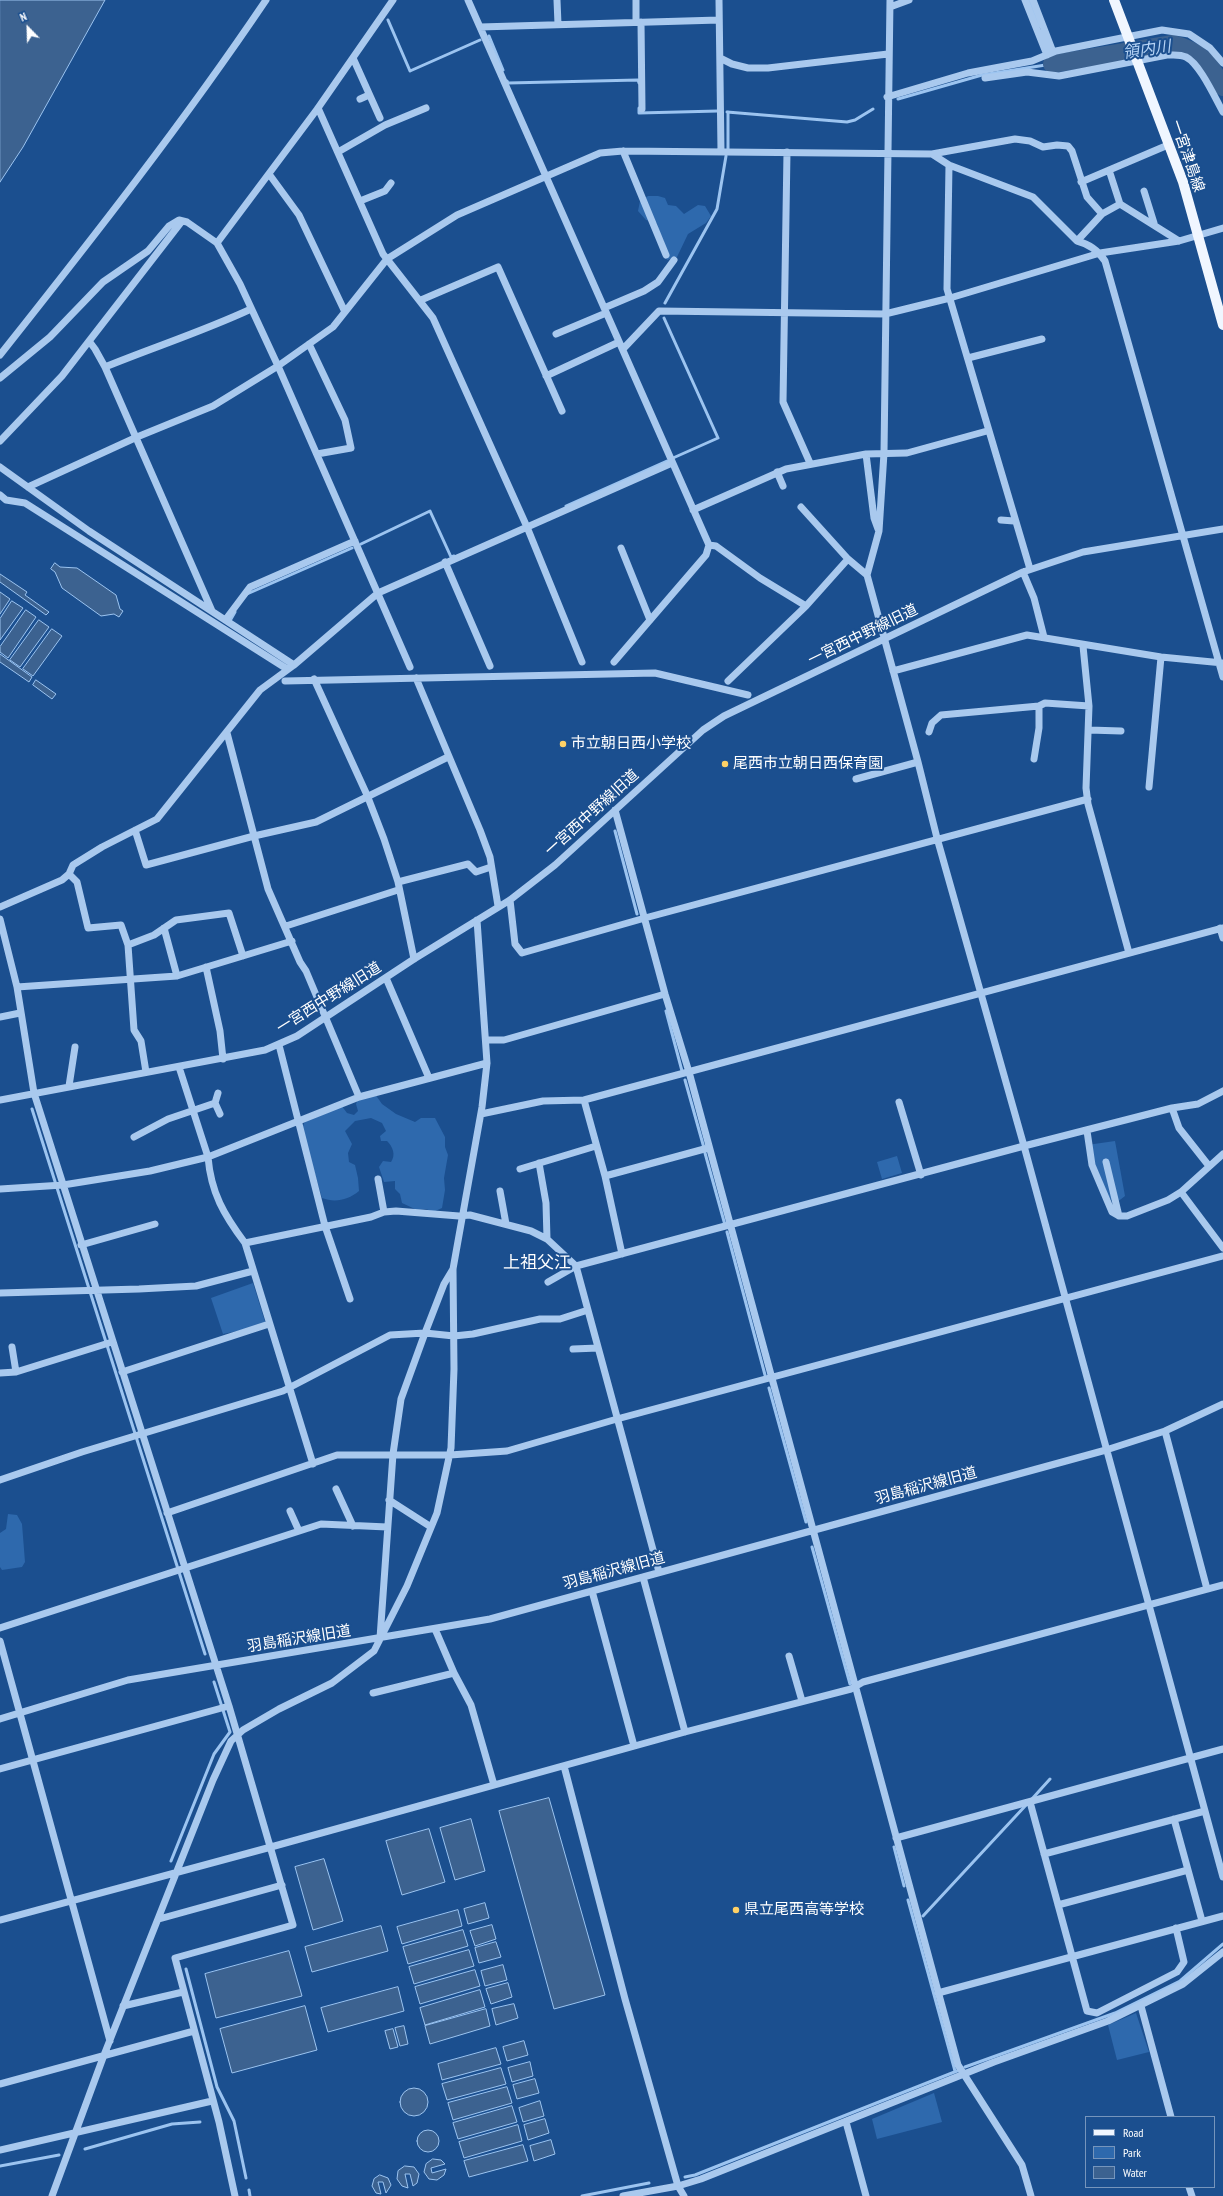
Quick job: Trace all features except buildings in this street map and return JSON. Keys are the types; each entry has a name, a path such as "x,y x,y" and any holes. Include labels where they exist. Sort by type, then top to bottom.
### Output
{"main road":[{"name":"一宮津島線","path":"1114,0 1182,182 1223,325"}],"street":[{"path":"0,355 117,207 189,112 266,0"},
{"path":"217,243 318,108 393,0"},
{"path":"468,0 709,545 706,555 614,662"},
{"path":"557,0 558,24"},
{"path":"636,0 639,22 642,110"},
{"path":"719,0 721,151"},
{"path":"909,0 890,4 887,97 884,453 879,531 866,575 885,639 937,838 1024,1146 1223,1877"},
{"path":"1025,0 1050,54"},
{"path":"1033,0 1050,54"},
{"path":"480,27 719,20"},
{"path":"887,97 968,72 1032,61 1050,54 1128,36 1162,30 1190,34 1210,48 1223,64"},
{"path":"720,58 732,64 748,68 768,68 888,54"},
{"path":"985,78 1027,72 1059,76 1167,55 1187,57 1201,74 1223,112"},
{"path":"353,58 380,118"},
{"path":"360,99 369,94"},
{"path":"318,108 387,259 421,300 433,318 527,527 582,662"},
{"path":"338,152 385,125 426,108"},
{"path":"28,488 137,437 213,406 278,366 333,328 387,259 457,215 600,153 623,151 721,151 932,154 1015,139 1030,141 1043,148 1058,145 1068,146 1072,151 1087,197 1102,214"},
{"path":"1081,182 1168,145"},
{"path":"623,151 666,255"},
{"path":"787,152 783,402 810,463"},
{"path":"932,154 949,165 1034,197 1077,241 1086,244 1100,253 1105,261 1221,663 1223,677"},
{"path":"949,165 947,289 1014,521 1044,637"},
{"path":"1109,170 1120,204 1154,223 1179,241"},
{"path":"269,174 299,215 345,312"},
{"path":"360,201 385,191 391,183"},
{"path":"1144,191 1154,223"},
{"path":"1077,241 1102,214 1120,204"},
{"path":"0,378 50,337 103,282 148,251 170,226 179,220 217,243 252,309 278,366 410,667"},
{"path":"0,441 62,376 182,221"},
{"path":"623,350 659,311 885,314 950,298 1100,253 1179,241 1198,237 1223,228"},
{"path":"556,334 644,291 658,282 674,260"},
{"path":"421,300 498,267 562,411"},
{"path":"105,367 159,344 211,328 252,309"},
{"path":"968,358 1042,339"},
{"path":"89,341 105,367 213,612"},
{"path":"546,376 619,342"},
{"path":"309,344 345,420 351,448 317,454"},
{"path":"693,510 777,472 810,463 866,454 907,454 988,430"},
{"path":"866,454 874,518 879,531"},
{"path":"0,907 62,880 69,874 73,865 102,847 160,816 260,690 291,667 378,593 672,462"},
{"path":"0,467 89,531 226,619 291,667"},
{"path":"777,472 784,486"},
{"path":"0,495 6,500 25,503 291,667"},
{"path":"802,507 848,560 866,575"},
{"path":"1001,520 1014,521"},
{"name":"一宮西中野線旧道","path":"0,1100 69,1086 223,1059 264,1050 279,1045 325,1018 414,959 510,900 555,865 703,730 724,716 1026,571 1083,552 1223,529"},
{"path":"226,619 250,587 355,541"},
{"path":"709,545 716,546 760,578 806,606"},
{"path":"621,548 650,620"},
{"path":"728,681 806,606 848,560"},
{"path":"445,562 490,666"},
{"path":"893,671 1026,635 1044,637 1083,646 1161,657 1221,663"},
{"path":"1083,646 1089,706 1088,799 1129,953"},
{"path":"1149,787 1161,657"},
{"path":"285,681 656,673 748,695"},
{"path":"416,678 480,830 492,867 498,906"},
{"path":"314,680 367,795 398,882 398,890 414,959"},
{"path":"929,732 932,723 941,715 1039,706 1045,703 1089,706"},
{"path":"1034,759 1039,728 1039,706"},
{"path":"1089,730 1121,731"},
{"path":"227,733 268,889 286,926 359,1097"},
{"path":"135,830 146,865 254,836 316,822 367,795 448,757"},
{"path":"856,779 918,762"},
{"path":"510,900 515,944 522,953 937,838 1088,799"},
{"path":"615,810 665,994 689,1072 729,1226 856,1687 938,1993 963,2075 1022,2165 1031,2196"},
{"path":"398,882 468,864 476,872 492,867"},
{"path":"69,874 77,882 88,928 120,925 128,945 134,1030 141,1041 146,1072"},
{"path":"286,926 398,890"},
{"path":"128,945 154,935 176,920 229,913 243,956"},
{"path":"0,919 17,988 34,1093 81,1246 229,1706 293,1925 175,1958 235,2196"},
{"path":"52,2196 104,2055 219,1766 231,1741 243,1730 278,1709 332,1683 374,1651 393,1616 437,1513 450,1455 454,1369 453,1269 464,1216 481,1114 487,1063 477,920"},
{"path":"164,928 177,976"},
{"path":"481,1114 543,1102 584,1100 1222,928 1223,938"},
{"path":"17,988 130,978 177,976 292,941"},
{"path":"206,968 220,1031 223,1059"},
{"path":"386,978 429,1078"},
{"path":"486,1040 504,1040 665,994"},
{"path":"0,1017 20,1013"},
{"path":"279,1045 325,1226 350,1299"},
{"path":"69,1086 75,1047"},
{"path":"0,1189 63,1184 150,1171 208,1157 359,1097 487,1063"},
{"path":"179,1067 208,1157 209,1173 216,1196 226,1218 245,1243 313,1464"},
{"path":"548,1282 576,1266 1024,1146 1172,1108 1198,1104 1223,1091"},
{"path":"134,1137 168,1119 214,1103 218,1093"},
{"path":"584,1100 605,1176 622,1254"},
{"path":"899,1102 921,1174"},
{"path":"214,1103 220,1114"},
{"path":"1172,1108 1179,1128 1209,1166"},
{"path":"1087,1131 1092,1165 1112,1212 1119,1216 1127,1216 1168,1200 1181,1192 1223,1154"},
{"path":"520,1169 596,1146"},
{"path":"605,1176 708,1148"},
{"path":"1106,1162 1119,1216"},
{"path":"539,1163 546,1203 547,1239"},
{"path":"378,1179 384,1212"},
{"path":"500,1191 506,1224"},
{"path":"1181,1192 1223,1248"},
{"path":"245,1243 371,1217 384,1212 396,1211 464,1216 470,1215 531,1231 547,1239 576,1266 659,1572"},
{"path":"81,1246 155,1224"},
{"path":"167,1513 337,1455 450,1455 507,1451 617,1419 1223,1256"},
{"path":"380,1639 393,1454 401,1399 444,1284 453,1269"},
{"path":"0,1293 196,1286 253,1271"},
{"path":"0,1480 82,1452 283,1391 390,1335 425,1333 454,1336 473,1334 540,1319 560,1319 588,1310"},
{"path":"122,1372 269,1324"},
{"path":"0,1373 16,1372 112,1342"},
{"path":"12,1347 16,1372"},
{"path":"573,1349 598,1348"},
{"name":"羽島稲沢線旧道","path":"0,1719 128,1680 380,1639 490,1619 1106,1450 1164,1431 1223,1404"},
{"path":"1164,1431 1207,1589"},
{"path":"336,1489 353,1526"},
{"path":"389,1500 431,1527"},
{"path":"290,1511 299,1531"},
{"path":"0,1628 321,1524 387,1527"},
{"path":"643,1577 685,1732"},
{"path":"0,1920 177,1871 271,1847 685,1732 856,1687 863,1682 1223,1585"},
{"path":"592,1591 634,1746"},
{"path":"435,1629 454,1673 471,1705 494,1785"},
{"path":"0,1641 110,2041"},
{"path":"789,1656 802,1701"},
{"path":"374,1693 454,1673"},
{"path":"0,1769 229,1706"},
{"path":"896,1838 1223,1749"},
{"path":"564,1766 625,1999 678,2186 684,2196"},
{"path":"1030,1802 1087,2011 1097,2013 1177,1972 1184,1962 1176,1928"},
{"path":"1044,1854 1205,1811"},
{"path":"1174,1819 1202,1921"},
{"path":"1058,1905 1188,1870"},
{"path":"159,1919 282,1885"},
{"path":"938,1993 1223,1916"},
{"path":"623,2196 678,2186 846,2122 963,2075 1108,2021 1183,1984 1223,1952"},
{"path":"124,2006 183,1992"},
{"path":"1141,2006 1171,2116"},
{"path":"0,2084 194,2032"},
{"path":"0,2150 212,2101"},
{"path":"846,2122 866,2196"}],"green space":[{"path":"648,196 665,198 668,205 676,206 684,214 698,205 705,206 711,216 706,223 688,234 677,257 667,260 662,249 664,241 659,234 657,223 646,220 638,211 640,201"},
{"path":"375,1094 382,1104 396,1114 415,1122 421,1118 435,1118 445,1137 445,1147 448,1155 444,1178 445,1190 442,1208 433,1212 426,1209 417,1210 402,1203 400,1194 395,1189 395,1181 384,1182 379,1167 383,1161 391,1162 393,1159 393,1151 387,1141 381,1141 380,1136 386,1131 382,1123 371,1118 355,1121 345,1131 352,1144 348,1153 349,1162 355,1165 359,1191 350,1197 341,1200 327,1200 322,1198 302,1129 306,1118 341,1105 347,1113 354,1115 358,1111 356,1104 358,1099"},
{"path":"1115,1141 1125,1196 1116,1203 1104,1195 1087,1145"},
{"path":"897,1156 902,1173 882,1179 877,1162"},
{"path":"253,1283 266,1325 223,1334 211,1298"},
{"path":"8,1514 17,1515 22,1524 25,1562 22,1567 2,1570 0,1567 0,1533 6,1529"},
{"path":"1136,2013 1149,2052 1117,2060 1108,2025"},
{"path":"934,2093 942,2122 877,2139 872,2119"}],"water":[{"path":"0,0 105,0 23,147 0,182"},
{"path":"55,563 60,567 77,568 116,595 120,609 123,611 119,617 114,614 101,616 62,588 55,572 51,569"},
{"path":"0,574 27,592 25,595 49,612 46,615 0,582"},
{"path":"0,592 10,599 0,614"},
{"path":"12,601 23,608 0,640 0,619"},
{"path":"26,610 36,617 8,658 0,652 0,647"},
{"path":"39,620 49,627 20,667 10,660"},
{"path":"52,629 62,636 33,676 23,669"},
{"path":"0,654 32,677 29,682 0,662"},
{"path":"36,680 56,694 52,699 33,685"},
{"path":"549,1798 605,1995 554,2009 499,1811"},
{"path":"471,1819 485,1871 455,1880 440,1828"},
{"path":"429,1829 445,1882 402,1895 386,1841"},
{"path":"324,1859 343,1921 313,1930 295,1867"},
{"path":"485,1903 489,1918 468,1924 464,1909"},
{"path":"458,1910 462,1926 402,1944 397,1927"},
{"path":"492,1925 496,1939 475,1946 470,1931"},
{"path":"381,1926 388,1951 312,1972 305,1947"},
{"path":"463,1930 468,1946 408,1964 403,1947"},
{"path":"496,1942 501,1957 479,1963 475,1948"},
{"path":"469,1950 474,1966 414,1984 409,1967"},
{"path":"289,1951 302,1996 216,2018 205,1974"},
{"path":"503,1965 507,1980 485,1986 481,1971"},
{"path":"475,1970 480,1986 420,2004 415,1987"},
{"path":"508,1983 512,1997 491,2004 486,1989"},
{"path":"398,1987 404,2011 328,2032 321,2008"},
{"path":"480,1990 485,2007 425,2025 420,2008"},
{"path":"514,2004 518,2018 496,2025 492,2009"},
{"path":"305,2006 317,2050 232,2073 220,2029"},
{"path":"486,2009 490,2026 430,2044 425,2026"},
{"path":"404,2026 408,2044 400,2046 395,2028"},
{"path":"393,2029 398,2047 390,2049 385,2031"},
{"path":"524,2041 528,2055 507,2061 503,2047"},
{"path":"496,2048 501,2064 442,2080 438,2064"},
{"path":"530,2062 533,2076 512,2082 508,2068"},
{"path":"501,2068 506,2084 447,2100 442,2084"},
{"path":"535,2079 539,2093 517,2099 513,2085"},
{"path":"507,2087 512,2103 453,2120 448,2103"},
{"path":"414,2088 420,2089 424,2092 427,2096 427,2108 424,2112 420,2115 414,2116 408,2115 404,2112 401,2108 400,2102 401,2096 404,2092 408,2089"},
{"path":"540,2101 544,2116 523,2122 519,2108"},
{"path":"512,2106 517,2122 458,2139 453,2123"},
{"path":"545,2119 549,2133 528,2140 524,2125"},
{"path":"518,2125 522,2141 464,2158 459,2142"},
{"path":"428,2130 436,2133 439,2141 436,2149 428,2152 420,2149 417,2141 420,2133"},
{"path":"551,2140 555,2154 534,2161 530,2146"},
{"path":"523,2145 528,2161 469,2177 464,2161"},
{"path":"433,2159 441,2160 445,2164 431,2168 432,2173 446,2169 444,2175 437,2180 429,2179 424,2172 426,2164"},
{"path":"405,2166 414,2167 419,2174 417,2183 413,2186 410,2174 405,2174 408,2188 402,2186 397,2179 398,2171"},
{"path":"380,2175 388,2178 391,2185 386,2193 383,2182 378,2182 381,2194 376,2193 372,2186 374,2179"}],"waterway":[{"path":"1029,0 1039,26"},
{"path":"388,20 410,71 480,40"},
{"path":"489,36 503,70"},
{"name":"領内川","path":"1052,64 1173,44 1191,50 1203,59 1223,87"},
{"path":"898,99 982,75 1052,64 1050,56"},
{"path":"507,81 508,83 638,80 639,83"},
{"path":"639,108 639,113 718,111"},
{"path":"727,112 847,122 855,120 873,109"},
{"path":"728,112 728,149"},
{"path":"665,303 717,209 726,156"},
{"path":"664,318 718,438 673,458"},
{"path":"566,506 667,461"},
{"path":"361,544 430,511 451,557 454,556"},
{"path":"247,594 352,548"},
{"path":"231,619 235,612"},
{"path":"615,831 637,914"},
{"path":"666,1011 682,1071"},
{"path":"685,1080 704,1148"},
{"path":"32,1109 205,1654"},
{"path":"705,1153 725,1225"},
{"path":"727,1232 765,1375"},
{"path":"769,1388 806,1522"},
{"path":"812,1547 850,1684"},
{"path":"171,1861 214,1754 230,1732 214,1682"},
{"path":"1031,1800 1050,1779"},
{"path":"923,1916 1027,1804"},
{"path":"894,1847 904,1886"},
{"path":"908,1900 955,2071"},
{"path":"965,2067 1115,2013 1180,1981 1223,1944"},
{"path":"186,1969 217,2087 234,2121 246,2178"},
{"path":"685,2177 695,2175 957,2071"},
{"path":"85,2149 172,2124 200,2122"},
{"path":"0,2166 59,2155"},
{"path":"582,2196 649,2183"},
{"path":"249,2190 250,2196"}],"place":[{"name":"市立朝日西小学校","path":"563,744"},
{"name":"尾西市立朝日西保育園","path":"725,764"},
{"name":"県立尾西高等学校","path":"736,1910"}],"district":[{"name":"上祖父江","path":"537,1263"}]}
